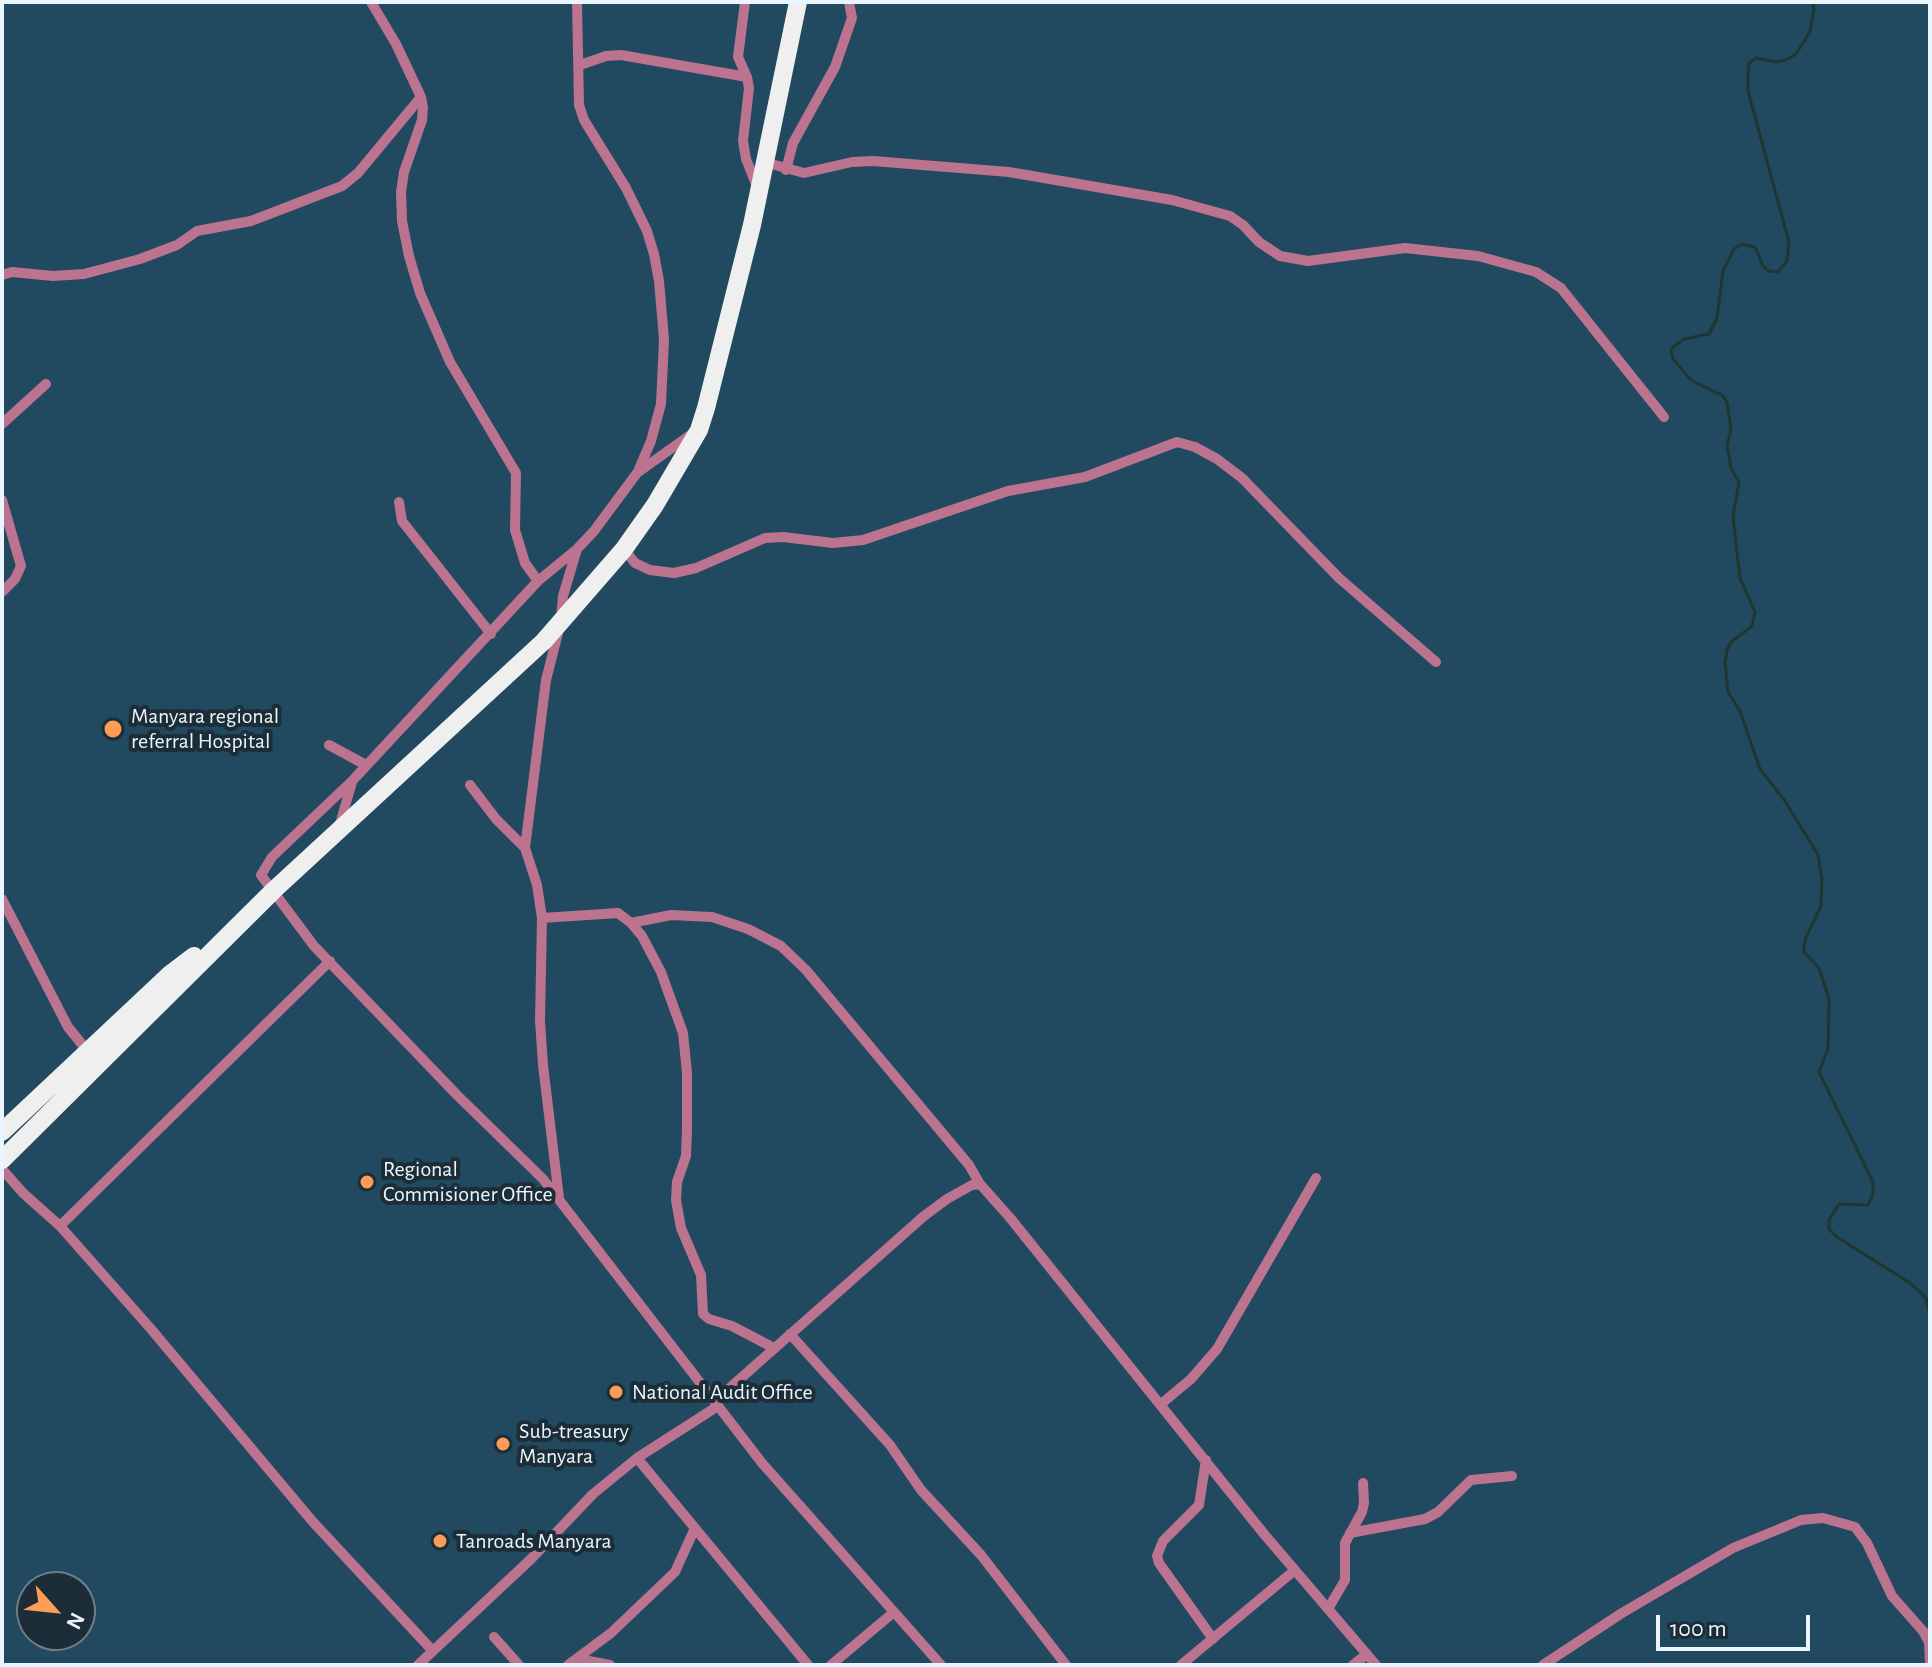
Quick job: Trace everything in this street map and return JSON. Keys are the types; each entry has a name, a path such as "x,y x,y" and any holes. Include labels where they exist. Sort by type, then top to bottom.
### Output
{"highway":[{"path":"2,1160 169,975 251,913 561,624 624,549 676,473 699,430 725,339 798,2"},
{"path":"2,1132 93,1058"}],"street":[{"path":"371,2 396,44 421,97 422,120 404,172 401,192 402,221 409,256 420,293 450,362 516,473 515,530 525,563 538,581"},
{"path":"577,2 579,105 584,120 626,188 647,231 659,281 664,339 661,404 651,441 637,473 604,519 577,549 538,581 353,780 265,866 261,875 301,932 457,1095 528,1162 762,1463 941,1665"},
{"path":"745,2 737,52 749,88 743,141 749,171 759,191"},
{"path":"786,170 793,143 835,67 852,18 849,2"},
{"path":"580,65 606,56 621,55 747,77"},
{"path":"2,275 12,272 53,276 84,274 177,245 197,231 251,221 342,186 358,173 421,97"},
{"path":"764,162 804,173 852,162 873,161 1009,172 1172,200 1230,216 1280,256 1308,261 1405,248 1478,256 1536,272 1561,288 1664,417"},
{"path":"2,424 46,384"},
{"path":"637,473 674,444 699,430"},
{"path":"624,549 635,563 650,570 674,573 696,568 765,538 833,543 863,540 1008,491 1085,477 1177,442 1206,453 1242,478 1339,578 1436,662"},
{"path":"2,500 21,566 15,579 2,592"},
{"path":"399,502 402,521 491,634"},
{"path":"525,848 551,651 561,624 563,596 577,549"},
{"path":"329,745 366,765"},
{"path":"339,830 353,780"},
{"path":"470,785 483,804 525,848 534,869 542,918 542,1051 560,1201"},
{"path":"2,899 68,1027 93,1058"},
{"path":"542,918 618,913 642,936 661,972 683,1033 686,1156 677,1182 676,1200 681,1228 701,1275 703,1314 774,1348"},
{"path":"631,923 671,915 712,917 748,929 781,946 806,970 1376,1665"},
{"path":"60,1226 330,961"},
{"path":"2,1169 60,1226 313,1522 432,1650"},
{"path":"1161,1404 1191,1379 1217,1349 1316,1178"},
{"path":"418,1665 531,1559 593,1494 637,1458 716,1404 774,1348 924,1216 947,1199 972,1185 980,1184"},
{"path":"790,1334 890,1445 921,1490 981,1555 1066,1665"},
{"path":"637,1458 808,1665"},
{"path":"1206,1460 1199,1505 1163,1541 1157,1556 1213,1639"},
{"path":"1350,1533 1425,1519 1438,1512 1471,1480 1512,1476"},
{"path":"1328,1609 1345,1580 1345,1543 1364,1503 1363,1483"},
{"path":"1543,1665 1622,1613 1733,1548 1801,1520 1823,1518 1855,1527 1867,1543 1892,1596 1929,1642 1930,1663"},
{"path":"573,1662 611,1633 675,1572 695,1528"},
{"path":"1181,1665 1295,1570"},
{"path":"831,1665 894,1612"},
{"path":"494,1637 519,1665"},
{"path":"1353,1665 1367,1654"},
{"path":"573,1662 610,1665"}],"waterway":[{"path":"1813,2 1810,32 1796,54 1776,62 1756,58 1749,63 1748,91 1789,242 1787,261 1778,272 1769,271 1763,266 1755,247 1742,244 1734,249 1723,271 1717,318 1709,334 1684,339 1671,349 1673,359 1692,381 1722,395 1727,402 1731,429 1727,446 1731,468 1739,482 1733,517 1740,578 1755,612 1752,626 1731,642 1727,650 1728,692 1740,711 1760,769 1785,801 1818,855 1822,879 1821,906 1806,937 1804,952 1819,968 1829,999 1828,1049 1819,1072 1873,1182 1873,1194 1868,1205 1839,1204 1829,1220 1829,1229 1910,1283 1926,1298 1930,1315"}],"place":[{"name":"Manyara regional referral Hospital","path":"113,729"},
{"name":"Regional Commisioner Office","path":"367,1182"},
{"name":"National Audit Office","path":"616,1392"},
{"name":"Sub-treasury Manyara","path":"503,1444"},
{"name":"Tanroads Manyara","path":"440,1541"}]}
